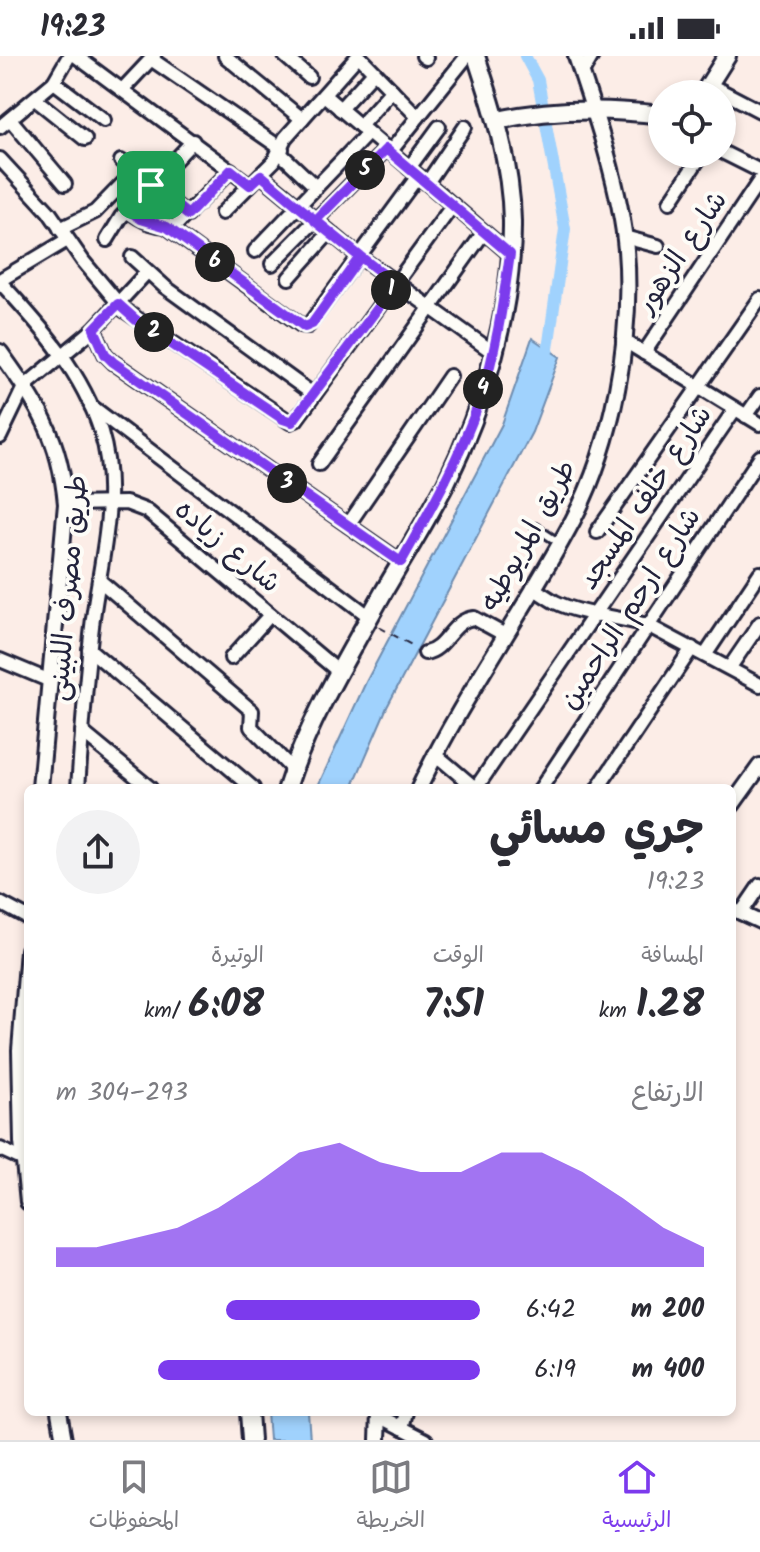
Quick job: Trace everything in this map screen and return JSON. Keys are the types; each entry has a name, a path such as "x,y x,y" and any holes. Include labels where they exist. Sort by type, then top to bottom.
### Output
{"main road":[{"path":"288,784 339,672 446,482 465,440 494,353 510,254 512,220 503,119 476,56"},
{"path":"713,80 727,56"},
{"path":"503,119 547,111 592,109 648,114"},
{"path":"249,1416 251,1440"}],"street":[{"path":"225,56 302,119"},
{"path":"285,56 309,77"},
{"path":"338,56 356,59 374,72 418,117"},
{"path":"272,264 388,151 467,56"},
{"name":"طريق المريوطيه","path":"421,784 435,754 590,487 600,459 619,375 626,292 621,214 576,56"},
{"path":"582,73 592,56"},
{"path":"65,184 5,123 54,82 70,57 123,89 250,185"},
{"path":"123,89 152,58 281,151 316,187"},
{"path":"222,213 261,175 281,151 285,138 356,59"},
{"path":"340,109 374,72"},
{"path":"54,82 104,120"},
{"path":"255,251 316,187 364,130 392,90"},
{"path":"324,95 510,254"},
{"path":"35,99 85,139"},
{"path":"736,101 760,111"},
{"path":"418,176 439,127"},
{"path":"128,210 141,219 167,227 305,327 312,324 418,176 465,127"},
{"path":"107,240 128,210 193,141"},
{"path":"0,159 49,212 118,304 283,419 292,422 453,205"},
{"path":"736,159 760,171"},
{"path":"121,161 188,215"},
{"path":"670,202 693,168"},
{"path":"167,227 176,225 188,215 231,170"},
{"path":"0,281 95,212 134,172"},
{"path":"261,175 360,257 494,353"},
{"name":"شارع الزهور","path":"644,353 760,180"},
{"path":"319,464 484,232"},
{"path":"289,278 329,233"},
{"path":"624,237 658,246"},
{"path":"132,257 147,272 314,395"},
{"path":"0,437 24,387 94,329 147,272"},
{"name":"طريق مصرف اللبينى","path":"0,281 63,356 91,406 107,460 110,503 89,649 78,784"},
{"path":"597,532 760,299"},
{"path":"94,329 105,354 113,362 401,562"},
{"path":"623,340 760,424"},
{"name":"طريق مصرف اللبينى","path":"0,352 43,416 56,446 66,504 40,784"},
{"path":"348,525 450,376"},
{"name":"شارع خلف المسجد","path":"479,784 741,413 760,396"},
{"path":"91,406 370,617"},
{"name":"شارع ارحم الراحمين","path":"544,784 760,457"},
{"name":"شارع زياده","path":"66,504 126,503 147,511 339,672"},
{"path":"706,654 760,573"},
{"path":"99,580 252,711 251,727 293,770"},
{"path":"533,588 556,602 649,626 760,685"},
{"path":"231,658 270,615"},
{"path":"425,653 434,651 459,623 469,618 505,635"},
{"path":"730,667 760,623"},
{"path":"601,784 692,648"},
{"path":"89,649 248,784"},
{"path":"0,660 48,680"},
{"path":"82,732 145,784"},
{"path":"435,754 471,784"},
{"path":"736,799 760,766"},
{"path":"760,885 737,911 760,922"},
{"path":"0,903 24,916"},
{"path":"0,1149 24,1160 20,1050 24,1036"},
{"path":"60,1416 64,1440"},
{"path":"379,1416 380,1439"},
{"path":"382,1416 426,1440"},
{"path":"402,1428 405,1416"}],"lane":[{"path":"535,527 560,543"}],"path":[{"path":"389,633 425,653"}],"water":[{"path":"532,338 560,357 532,432 387,707 354,784 319,784 366,682 502,424"},
{"path":"267,1416 308,1416 310,1440 269,1440"}],"waterway":[{"path":"525,56 538,80 565,229 548,349"}],"route":[{"path":"151,185 128,210 150,223 167,227 305,327 312,324 360,257 315,221 386,149 510,254 494,353 481,397 446,482 401,562 113,362 105,354 94,329 118,304 287,422 292,422 396,284 315,221 261,175 250,185 231,170 188,215 151,185"}]}
